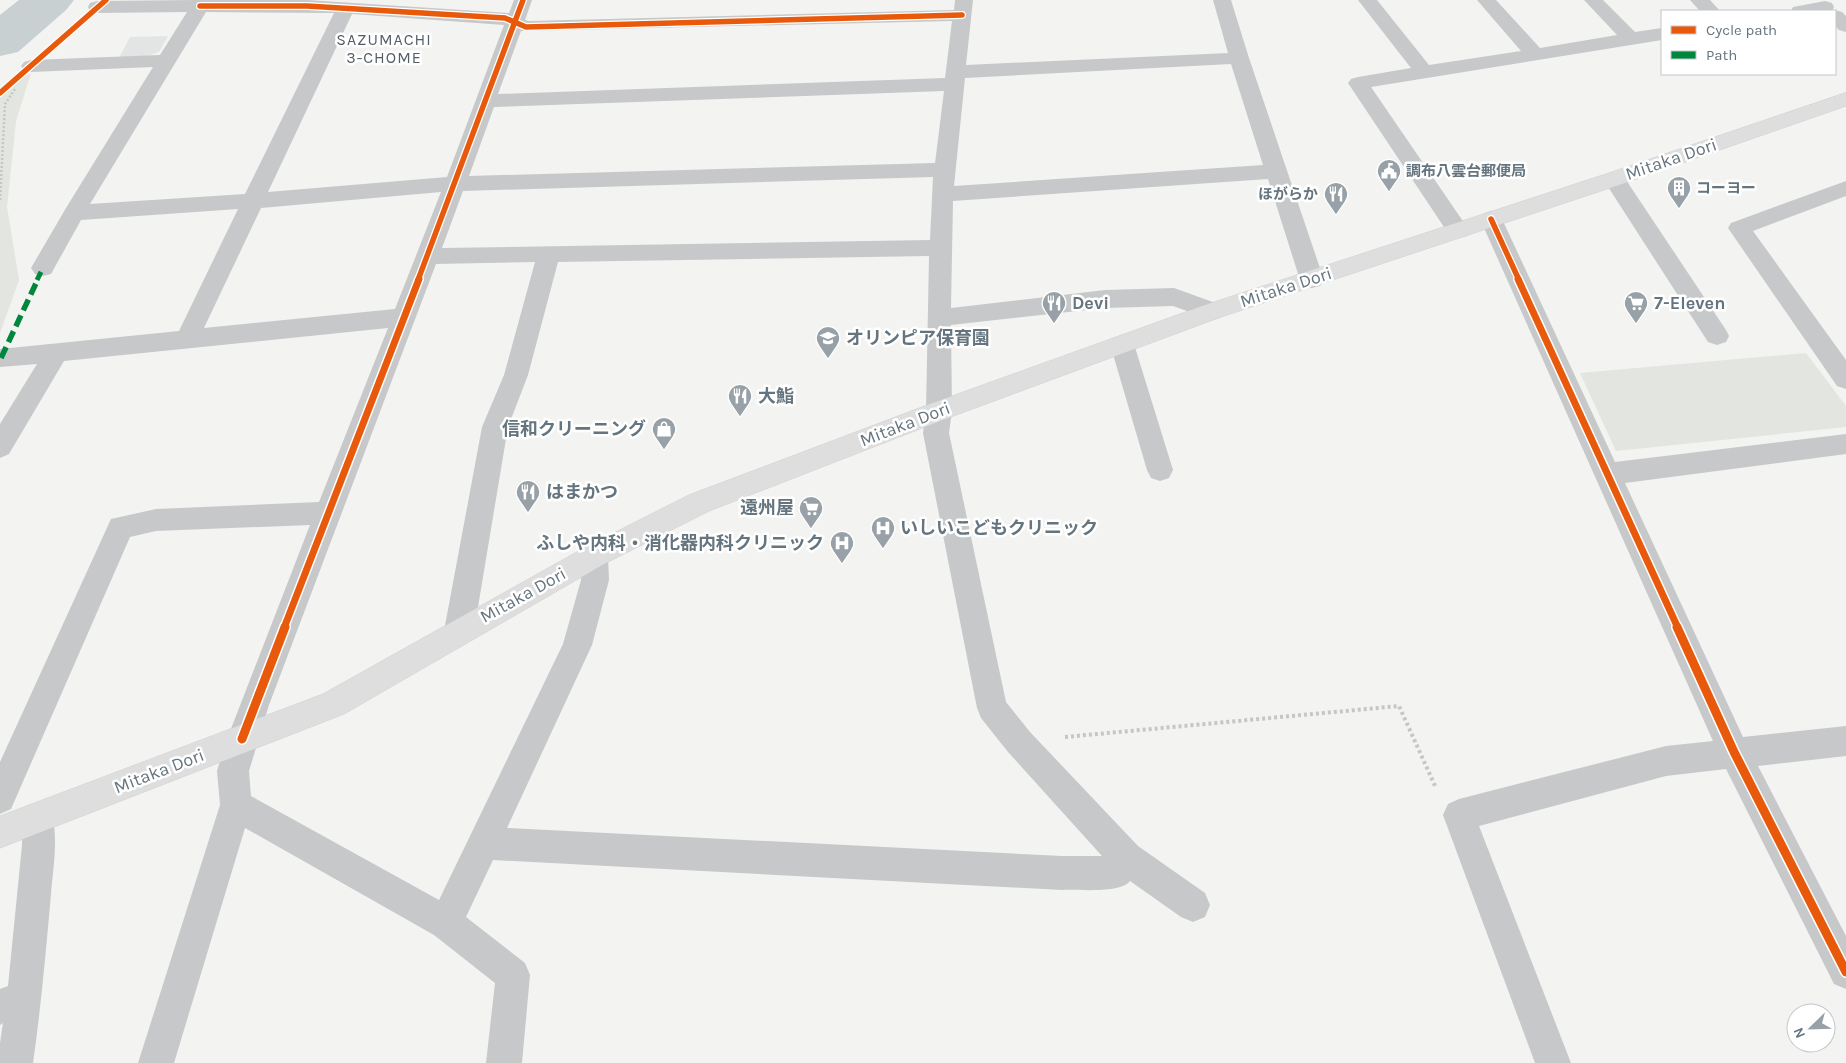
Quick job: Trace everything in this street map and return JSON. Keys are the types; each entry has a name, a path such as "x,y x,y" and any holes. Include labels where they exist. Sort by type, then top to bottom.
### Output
{"main road":[{"name":"Mitaka Dori","path":"0,832 333,704 594,556 699,503 939,411 1213,311 1312,280 1614,179 1846,99"}],"street":[{"path":"156,1063 236,805 233,771 242,739 455,184 523,0"},
{"path":"1222,0 1239,58 1312,280"},
{"path":"1367,0 1424,72"},
{"path":"1486,0 1536,55"},
{"path":"1592,0 1631,39"},
{"path":"1699,0 1710,10"},
{"path":"97,7 202,3 307,6 505,18 526,27 963,7 942,194 938,318 939,411 936,433 992,708 1019,742 1126,858 1193,905"},
{"path":"42,268 202,3"},
{"path":"1809,10 1827,8"},
{"path":"187,339 346,9"},
{"path":"1836,17 1846,26"},
{"path":"1458,230 1358,83 1661,34"},
{"path":"486,101 956,78 1239,58"},
{"path":"31,66 166,61"},
{"path":"74,213 253,201 455,184 944,170"},
{"path":"942,194 1276,171"},
{"path":"1614,179 1717,336"},
{"path":"1846,188 1739,228 1846,378"},
{"path":"1491,219 1734,752 1846,972"},
{"path":"427,256 940,248"},
{"path":"459,631 496,427 516,375 548,255"},
{"path":"938,318 1105,299 1174,297 1213,311"},
{"path":"0,358 404,317"},
{"path":"1122,344 1160,470"},
{"path":"0,447 56,353"},
{"path":"1607,474 1846,444"},
{"path":"0,798 121,527 156,520 329,513"},
{"path":"446,923 577,645 595,580 594,556"},
{"path":"1553,1063 1459,815 1666,761 1846,740"},
{"path":"236,805 446,923 513,975 504,1063"},
{"path":"15,1063 12,1002 38,845 38,818"},
{"path":"484,843 1062,872 1117,872 1126,858"}],"path":[{"path":"0,200 5,104 31,66"},
{"path":"1019,742 1399,706 1438,793 1459,815"}],"shaded area":[{"path":"168,36 159,52 147,56 119,58 130,37"},
{"path":"31,73 16,121 7,207 19,280 0,333 0,97 13,81"},
{"path":"1806,353 1846,406 1846,427 1616,451 1580,373"}],"waterway":[{"path":"0,41 49,0"}],"marked path":[{"path":"1,358 43,268"}],"cycle path":[{"path":"0,93 106,0"},
{"path":"242,739 455,184 523,0"},
{"path":"200,6 307,6 505,18 526,27 962,15"},
{"path":"1491,219 1734,752 1846,972"}],"place":[{"name":"調布八雲台郵便局","path":"1389,192"},
{"name":"コーヨー","path":"1679,209"},
{"name":"ほがらか","path":"1336,215"},
{"name":"Devi","path":"1054,324"},
{"name":"7-Eleven","path":"1636,324"},
{"name":"オリンピア保育園","path":"828,359"},
{"name":"大鮨","path":"740,417"},
{"name":"信和クリーニング","path":"664,450"},
{"name":"はまかつ","path":"528,513"},
{"name":"遠州屋","path":"811,529"},
{"name":"いしいこどもクリニック","path":"883,549"},
{"name":"ふしや内科・消化器内科クリニック","path":"842,564"}],"district":[{"name":"SAZUMACHI 3-CHOME","path":"384,48"}]}
